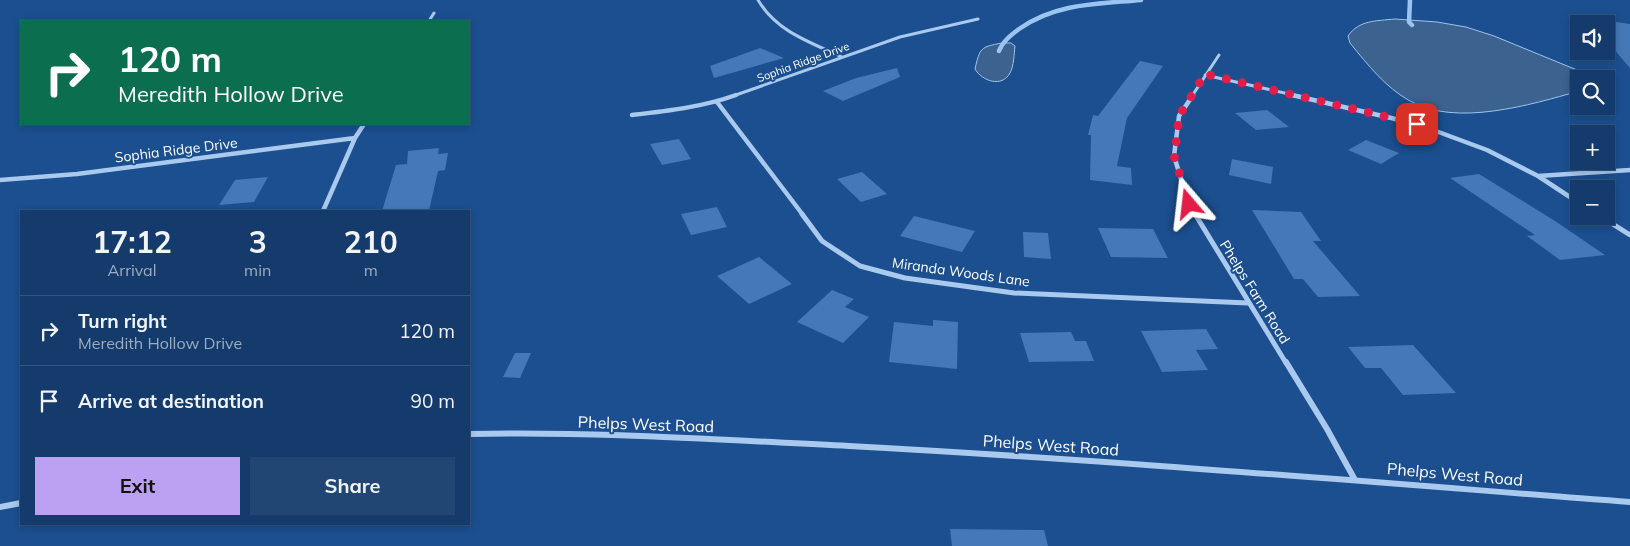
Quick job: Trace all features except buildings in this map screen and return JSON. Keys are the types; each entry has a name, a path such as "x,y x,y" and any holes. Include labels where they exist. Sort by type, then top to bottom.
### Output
{"street":[{"path":"758,0 764,13 784,29 842,57"},
{"path":"431,20 434,14"},
{"name":"Sophia Ridge Drive","path":"632,115 717,102 900,37 978,19"},
{"name":"Phelps Farm Road","path":"1219,56 1205,74 1179,116 1174,156 1189,204 1327,429 1355,480"},
{"path":"1205,74 1417,124 1487,150 1538,176 1570,196"},
{"name":"Miranda Woods Lane","path":"717,102 822,241 860,266 905,278 1014,294 1248,303"},
{"path":"324,210 355,138 363,125"},
{"name":"Sophia Ridge Drive","path":"0,180 77,174 355,138"},
{"path":"1538,176 1630,170"},
{"path":"1614,225 1630,235"},
{"name":"Phelps West Road","path":"470,434 514,432 611,435 894,448 1355,480 1630,502"},
{"path":"0,507 20,504"}],"water":[{"path":"1395,19 1437,22 1466,27 1494,36 1577,70 1570,70 1570,93 1493,111 1471,113 1428,109 1410,101 1393,89 1377,75 1350,43 1348,36 1352,31 1363,24"},
{"path":"1011,43 1015,46 1010,73 1006,78 997,81 982,77 975,69 980,53 985,47"}],"waterway":[{"path":"999,51 1005,41 1016,31 1033,20 1048,14 1078,6 1141,0"},
{"path":"1410,0 1409,22 1412,25"}],"route":[{"path":"1189,204 1174,156 1179,116 1205,74 1417,124"}]}
